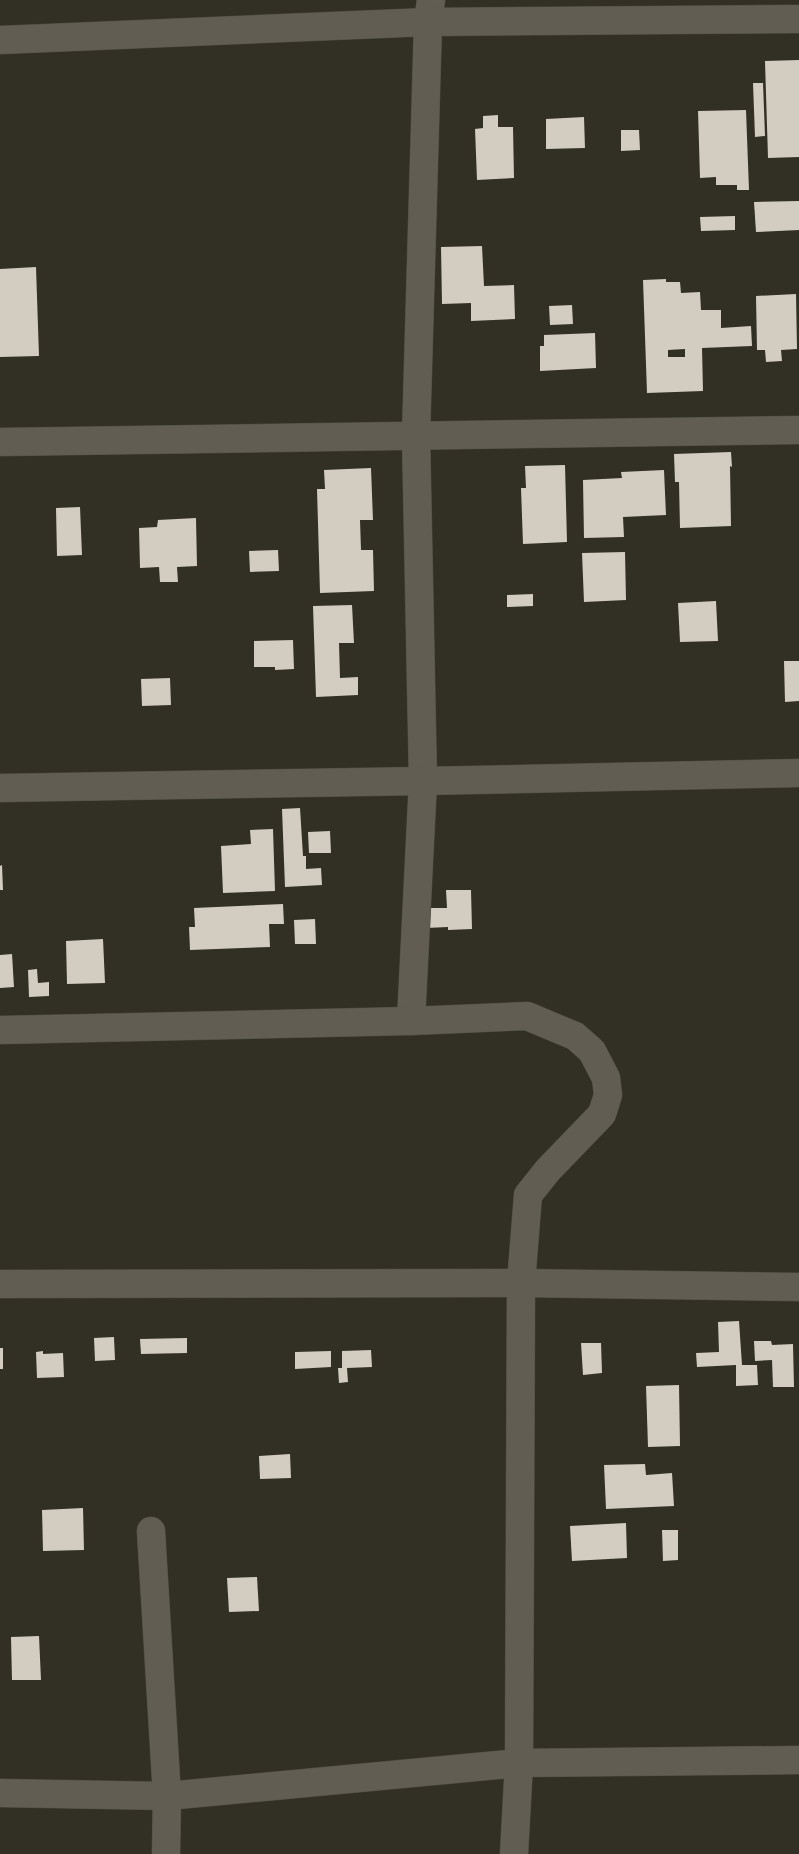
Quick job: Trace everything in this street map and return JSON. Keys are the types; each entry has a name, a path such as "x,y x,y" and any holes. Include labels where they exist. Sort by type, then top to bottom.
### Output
{"street":[{"path":"0,40 429,11 799,18"},
{"path":"411,1021 423,781 416,436 429,11"},
{"path":"0,442 799,430"},
{"path":"0,788 799,772"},
{"path":"0,1030 411,1021 527,1016 576,1036 592,1050 606,1078 608,1095 602,1114 548,1170 528,1195 520,1283 519,1763 514,1854"},
{"path":"0,1284 520,1283 799,1287"},
{"path":"151,1531 167,1796 166,1854"},
{"path":"0,1793 167,1796 519,1763 799,1760"}],"building":[{"path":"799,60 799,157 768,158 765,61"},
{"path":"753,83 763,83 765,136 755,137"},
{"path":"746,110 749,190 737,190 737,185 716,185 716,177 700,178 698,111"},
{"path":"498,115 498,127 513,127 514,178 477,180 475,129 483,128 483,116"},
{"path":"584,117 585,148 546,149 546,119"},
{"path":"621,130 639,130 640,150 621,151"},
{"path":"799,201 799,230 756,232 754,202"},
{"path":"735,216 735,230 701,231 700,217"},
{"path":"482,246 484,286 514,285 515,319 471,321 471,303 442,304 441,247"},
{"path":"36,267 39,356 0,357 0,269"},
{"path":"666,279 666,282 680,282 681,293 700,292 701,310 721,310 721,328 751,326 752,346 702,348 703,391 647,393 643,280","holes":["685,349 685,357 668,357 668,350"]},
{"path":"796,294 797,349 781,350 782,361 766,362 765,350 757,350 756,296"},
{"path":"572,305 573,324 550,325 549,306"},
{"path":"595,333 596,368 540,371 540,346 544,346 544,335"},
{"path":"731,452 731,526 680,528 679,482 675,482 674,454"},
{"path":"565,465 567,542 523,544 521,488 526,488 525,466"},
{"path":"371,468 373,520 360,520 361,550 373,550 374,591 320,593 317,489 325,489 324,470"},
{"path":"664,470 666,515 623,517 624,537 584,538 583,480 622,478 621,472"},
{"path":"80,507 82,555 57,556 56,508"},
{"path":"196,518 197,566 177,567 178,582 160,582 159,567 140,568 139,528 157,527 158,520"},
{"path":"278,550 279,571 250,572 249,551"},
{"path":"625,552 626,600 584,602 582,553"},
{"path":"533,594 533,606 507,607 507,595"},
{"path":"716,601 718,641 680,642 678,603"},
{"path":"352,605 354,643 339,643 340,678 358,677 358,695 316,697 313,606"},
{"path":"293,640 294,669 275,670 275,667 254,667 254,641"},
{"path":"784,661 799,661 799,701 785,702"},
{"path":"170,678 171,705 142,706 141,679"},
{"path":"300,808 303,856 306,856 306,869 321,868 322,885 285,887 282,809"},
{"path":"273,829 275,891 223,893 221,846 251,844 250,830"},
{"path":"330,831 331,853 309,853 308,832"},
{"path":"2,865 3,890 0,890 0,866"},
{"path":"446,890 471,890 472,929 448,930 448,927 426,928 426,908 447,908"},
{"path":"283,904 284,924 269,924 270,947 190,950 189,927 195,927 194,908"},
{"path":"315,919 316,944 295,944 294,920"},
{"path":"103,939 105,983 67,984 66,941"},
{"path":"12,954 14,987 0,988 0,955"},
{"path":"37,969 38,983 49,982 49,996 29,997 28,970"},
{"path":"739,1321 742,1365 757,1365 758,1385 736,1386 736,1365 697,1367 696,1353 719,1352 718,1322"},
{"path":"114,1337 115,1360 95,1361 94,1338"},
{"path":"187,1338 187,1353 141,1354 140,1339"},
{"path":"754,1341 771,1341 772,1345 793,1344 794,1387 773,1387 772,1360 755,1361"},
{"path":"581,1343 601,1343 602,1373 583,1375"},
{"path":"0,1348 3,1348 3,1369 0,1369"},
{"path":"371,1350 372,1367 347,1368 348,1382 339,1383 338,1368 342,1368 342,1351"},
{"path":"43,1351 43,1354 63,1353 64,1377 37,1378 36,1352"},
{"path":"331,1351 331,1367 295,1369 295,1352"},
{"path":"679,1385 680,1446 648,1447 646,1386"},
{"path":"290,1454 291,1478 260,1479 259,1456"},
{"path":"645,1464 646,1475 672,1473 674,1506 606,1509 604,1465"},
{"path":"83,1508 84,1550 43,1551 42,1510"},
{"path":"626,1523 627,1558 572,1561 570,1526"},
{"path":"662,1530 678,1530 678,1560 663,1561"},
{"path":"257,1577 259,1611 229,1612 227,1578"},
{"path":"39,1636 41,1680 12,1680 11,1637"}]}
